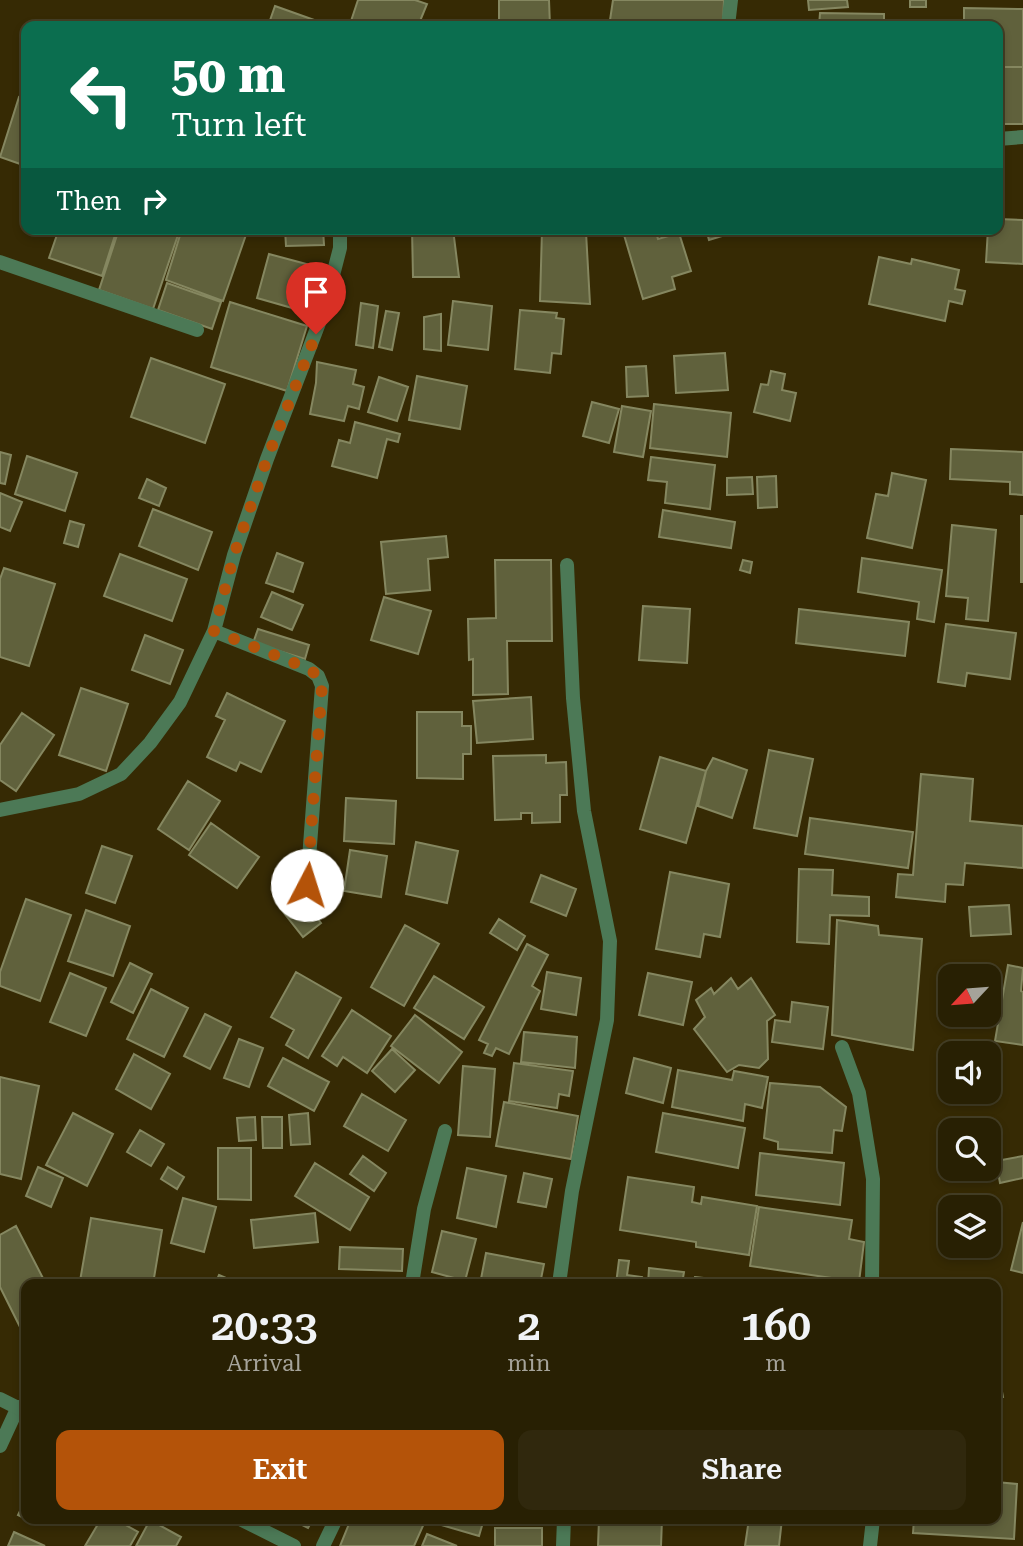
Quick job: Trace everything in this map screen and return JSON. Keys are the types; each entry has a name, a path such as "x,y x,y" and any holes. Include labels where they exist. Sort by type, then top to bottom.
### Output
{"street":[{"path":"729,21 731,0"},
{"path":"1003,139 1023,137"},
{"path":"0,810 79,794 121,774 150,743 180,702 214,631 234,555 267,459 324,310 341,248 340,235"},
{"path":"0,261 197,330"},
{"path":"560,1279 572,1191 607,1020 610,941 584,811 573,698 567,565"},
{"path":"214,631 309,669 318,676 322,686 307,885"},
{"path":"842,1046 859,1093 873,1179 872,1279"},
{"path":"413,1279 424,1209 445,1132"},
{"path":"0,1399 21,1409"},
{"path":"0,1446 21,1411"},
{"path":"250,1524 293,1546"},
{"path":"323,1546 334,1524"},
{"path":"563,1546 564,1524"},
{"path":"870,1546 872,1524"}],"building":[{"path":"358,0 415,0 427,4 420,21 351,21"},
{"path":"499,0 549,0 550,21 499,21"},
{"path":"613,0 724,0 723,21 610,20"},
{"path":"808,0 847,0 848,7 809,10"},
{"path":"910,0 926,0 926,7 910,7"},
{"path":"275,6 317,21 270,21"},
{"path":"964,8 1023,9 1023,67 1003,67 1003,21 964,21"},
{"path":"820,13 884,14 884,21 819,21"},
{"path":"1003,67 1023,67 1023,124 1003,124"},
{"path":"19,97 21,98 21,164 0,157"},
{"path":"1003,219 1023,220 1023,264 986,262 988,235 1003,235"},
{"path":"57,235 115,235 102,276 49,258"},
{"path":"117,235 178,235 153,309 99,290"},
{"path":"180,235 246,235 223,301 166,280"},
{"path":"285,235 323,235 324,245 286,246"},
{"path":"412,235 454,235 459,277 413,277"},
{"path":"542,235 586,235 590,304 540,301"},
{"path":"624,235 657,235 658,239 680,235 691,271 672,277 675,289 643,299"},
{"path":"708,235 725,235 709,240"},
{"path":"269,254 325,269 313,314 257,298"},
{"path":"879,257 911,264 912,259 959,270 955,289 965,291 962,304 949,301 945,321 869,304"},
{"path":"167,283 221,302 212,329 158,310"},
{"path":"453,301 492,306 488,350 448,345"},
{"path":"230,302 307,326 287,391 211,367"},
{"path":"361,303 378,306 373,348 356,345"},
{"path":"520,310 557,313 556,318 564,319 561,354 552,353 550,373 515,369"},
{"path":"386,311 399,313 392,350 379,347"},
{"path":"441,314 441,351 424,349 424,317"},
{"path":"725,353 728,390 676,393 674,356"},
{"path":"151,358 225,384 205,443 131,417"},
{"path":"317,362 356,370 353,384 364,387 359,409 348,406 344,421 310,414"},
{"path":"646,366 648,396 627,397 626,367"},
{"path":"771,371 785,374 782,390 796,393 790,421 754,412 761,384 768,385"},
{"path":"417,376 467,386 460,429 409,420"},
{"path":"379,377 408,387 397,421 368,412"},
{"path":"592,402 619,409 609,443 583,436"},
{"path":"654,404 731,413 727,457 650,448"},
{"path":"622,406 651,411 643,457 614,452"},
{"path":"355,422 400,434 398,442 387,439 377,478 332,466 339,440 350,443"},
{"path":"951,449 1023,452 1023,495 1010,494 1010,482 950,479"},
{"path":"0,452 11,455 5,484 0,483"},
{"path":"27,456 77,473 65,511 15,494"},
{"path":"651,457 715,465 710,509 665,503 667,482 648,480"},
{"path":"892,473 926,480 912,548 867,538 876,494 888,496"},
{"path":"776,476 777,507 758,508 757,477"},
{"path":"752,477 753,494 727,495 727,478"},
{"path":"147,479 166,488 159,506 139,498"},
{"path":"0,493 22,502 10,531 0,527"},
{"path":"153,509 212,532 198,570 139,546"},
{"path":"663,510 735,522 731,548 659,537"},
{"path":"1023,516 1023,582 1021,582"},
{"path":"70,521 84,525 78,547 64,543"},
{"path":"952,525 996,530 988,621 966,619 968,598 946,596"},
{"path":"446,536 448,557 428,559 430,590 386,594 381,542"},
{"path":"277,553 303,563 293,592 266,583"},
{"path":"120,554 187,579 172,621 104,596"},
{"path":"862,558 942,570 934,622 917,619 919,602 858,592"},
{"path":"495,560 551,560 552,641 507,641 508,694 473,695 473,659 469,660 468,619 496,618"},
{"path":"743,560 752,562 750,573 740,570"},
{"path":"4,568 55,584 29,666 0,657 0,579"},
{"path":"272,592 303,605 292,630 261,617"},
{"path":"384,597 431,611 418,654 371,640"},
{"path":"643,606 690,609 687,663 639,660"},
{"path":"799,609 909,622 905,656 796,643"},
{"path":"946,624 1016,633 1010,679 967,673 965,686 938,682"},
{"path":"258,629 309,645 305,659 253,643"},
{"path":"145,635 183,650 170,684 132,670"},
{"path":"81,688 128,704 106,771 59,755"},
{"path":"227,693 285,721 261,772 240,762 236,771 207,757 225,720 216,716"},
{"path":"531,697 533,739 477,743 473,701"},
{"path":"417,712 462,712 462,726 471,726 471,754 463,754 463,779 417,778"},
{"path":"22,713 54,735 16,791 0,780 0,745"},
{"path":"769,750 813,759 797,836 754,828"},
{"path":"546,755 546,763 566,762 567,795 560,795 560,822 532,823 532,813 521,813 521,819 495,820 493,756"},
{"path":"660,757 706,771 686,843 640,829"},
{"path":"713,758 747,770 732,818 698,806 706,771"},
{"path":"921,774 973,779 970,821 1023,826 1023,868 965,863 963,885 946,884 945,902 896,897 898,874 913,875"},
{"path":"188,781 220,801 189,850 158,829"},
{"path":"346,798 396,801 394,844 344,841"},
{"path":"810,818 913,832 908,868 805,854"},
{"path":"211,823 259,857 237,888 189,855"},
{"path":"416,842 458,851 447,903 406,894"},
{"path":"102,846 132,856 115,903 86,893"},
{"path":"350,850 387,856 381,897 344,891"},
{"path":"799,869 833,870 832,895 869,897 869,916 830,915 829,944 797,942"},
{"path":"670,872 729,884 720,937 704,934 700,957 656,949"},
{"path":"541,875 576,889 566,916 531,902"},
{"path":"299,893 321,923 303,937 280,908"},
{"path":"26,899 71,915 40,1001 0,986 0,972"},
{"path":"1009,905 1011,934 971,936 969,907"},
{"path":"86,910 130,926 113,976 68,961"},
{"path":"499,919 525,936 517,950 490,933"},
{"path":"837,920 878,926 879,935 922,939 913,1050 832,1035"},
{"path":"405,925 439,944 404,1006 371,987"},
{"path":"527,944 548,955 532,986 540,991 509,1054 496,1048 492,1056 484,1053 488,1044 479,1040"},
{"path":"130,963 152,974 133,1013 111,1002"},
{"path":"1008,965 1023,968 1023,1045 995,1041 997,1027 1001,1027 1001,1006"},
{"path":"296,972 341,998 308,1058 286,1045 294,1030 271,1017"},
{"path":"547,972 581,978 576,1015 541,1009"},
{"path":"70,973 106,988 86,1036 50,1022"},
{"path":"648,973 692,982 683,1025 639,1015"},
{"path":"434,976 484,1007 464,1039 414,1008"},
{"path":"731,978 738,989 751,978 775,1015 767,1021 768,1059 759,1068 739,1065 727,1072 694,1029 705,1017 696,1000 711,988 714,994"},
{"path":"151,989 188,1008 164,1057 127,1039"},
{"path":"792,1002 828,1007 823,1049 772,1042 775,1020 790,1022"},
{"path":"352,1010 391,1036 367,1073 343,1057 337,1066 322,1056"},
{"path":"205,1014 231,1027 210,1069 184,1056"},
{"path":"415,1015 462,1052 439,1083 391,1046"},
{"path":"524,1032 577,1037 575,1068 521,1062"},
{"path":"239,1039 263,1048 249,1087 224,1078"},
{"path":"392,1049 415,1070 395,1092 372,1071"},
{"path":"134,1054 170,1074 151,1109 116,1089"},
{"path":"283,1058 329,1082 314,1111 268,1086"},
{"path":"634,1058 671,1068 663,1103 626,1093"},
{"path":"514,1063 573,1071 569,1096 559,1094 557,1108 509,1101"},
{"path":"463,1066 495,1069 490,1137 458,1135"},
{"path":"678,1070 732,1080 734,1071 768,1077 762,1108 745,1104 743,1121 672,1107"},
{"path":"0,1077 39,1086 21,1179 0,1174"},
{"path":"770,1083 820,1087 846,1107 842,1131 834,1130 832,1153 778,1149 778,1142 764,1138"},
{"path":"362,1094 406,1120 388,1151 344,1126"},
{"path":"504,1102 578,1116 571,1159 496,1146"},
{"path":"73,1113 113,1134 87,1186 46,1165"},
{"path":"308,1113 310,1144 291,1145 289,1115"},
{"path":"663,1113 745,1128 738,1168 656,1152"},
{"path":"255,1117 256,1140 239,1141 237,1118"},
{"path":"262,1117 282,1117 282,1148 263,1148"},
{"path":"140,1130 164,1144 151,1166 127,1152"},
{"path":"218,1148 251,1148 251,1200 218,1199"},
{"path":"760,1153 844,1163 840,1205 756,1195"},
{"path":"363,1156 386,1173 374,1191 350,1174"},
{"path":"1023,1156 1023,1178 1000,1183 1001,1160"},
{"path":"315,1163 369,1197 350,1230 295,1196"},
{"path":"38,1167 63,1178 51,1207 26,1196"},
{"path":"168,1167 184,1177 177,1189 161,1179"},
{"path":"467,1168 506,1176 496,1227 457,1218"},
{"path":"524,1173 552,1179 546,1207 518,1202"},
{"path":"628,1177 694,1187 692,1202 701,1204 702,1197 757,1206 749,1255 696,1247 696,1242 620,1230"},
{"path":"183,1198 216,1207 204,1252 171,1243"},
{"path":"759,1207 852,1220 849,1239 864,1242 859,1279 839,1279 750,1266"},
{"path":"315,1213 318,1242 254,1248 251,1220"},
{"path":"91,1218 162,1230 154,1279 80,1279"},
{"path":"1023,1222 1023,1273 1011,1270"},
{"path":"16,1226 43,1279 21,1279 21,1329 0,1287 0,1235"},
{"path":"442,1231 476,1239 466,1279 432,1272"},
{"path":"340,1247 403,1249 402,1271 339,1269"},
{"path":"486,1253 544,1264 541,1279 481,1279"},
{"path":"619,1260 629,1261 627,1275 642,1277 642,1279 617,1279"},
{"path":"649,1268 684,1272 683,1279 648,1279"},
{"path":"1001,1482 1017,1484 1014,1539 913,1533 914,1524 1001,1524"},
{"path":"98,1524 124,1524 138,1532 130,1546 85,1546"},
{"path":"148,1524 157,1524 181,1537 176,1546 136,1546"},
{"path":"349,1524 424,1524 414,1546 340,1546"},
{"path":"438,1524 483,1524 479,1536"},
{"path":"599,1524 662,1524 661,1546 598,1546"},
{"path":"748,1524 781,1524 779,1546 745,1546"},
{"path":"495,1528 542,1528 542,1546 495,1546"},
{"path":"14,1532 45,1546 8,1546"},
{"path":"427,1534 457,1546 422,1546"}],"route":[{"path":"307,885 322,686 318,676 309,669 214,631 234,555 267,459 316,334"}]}
